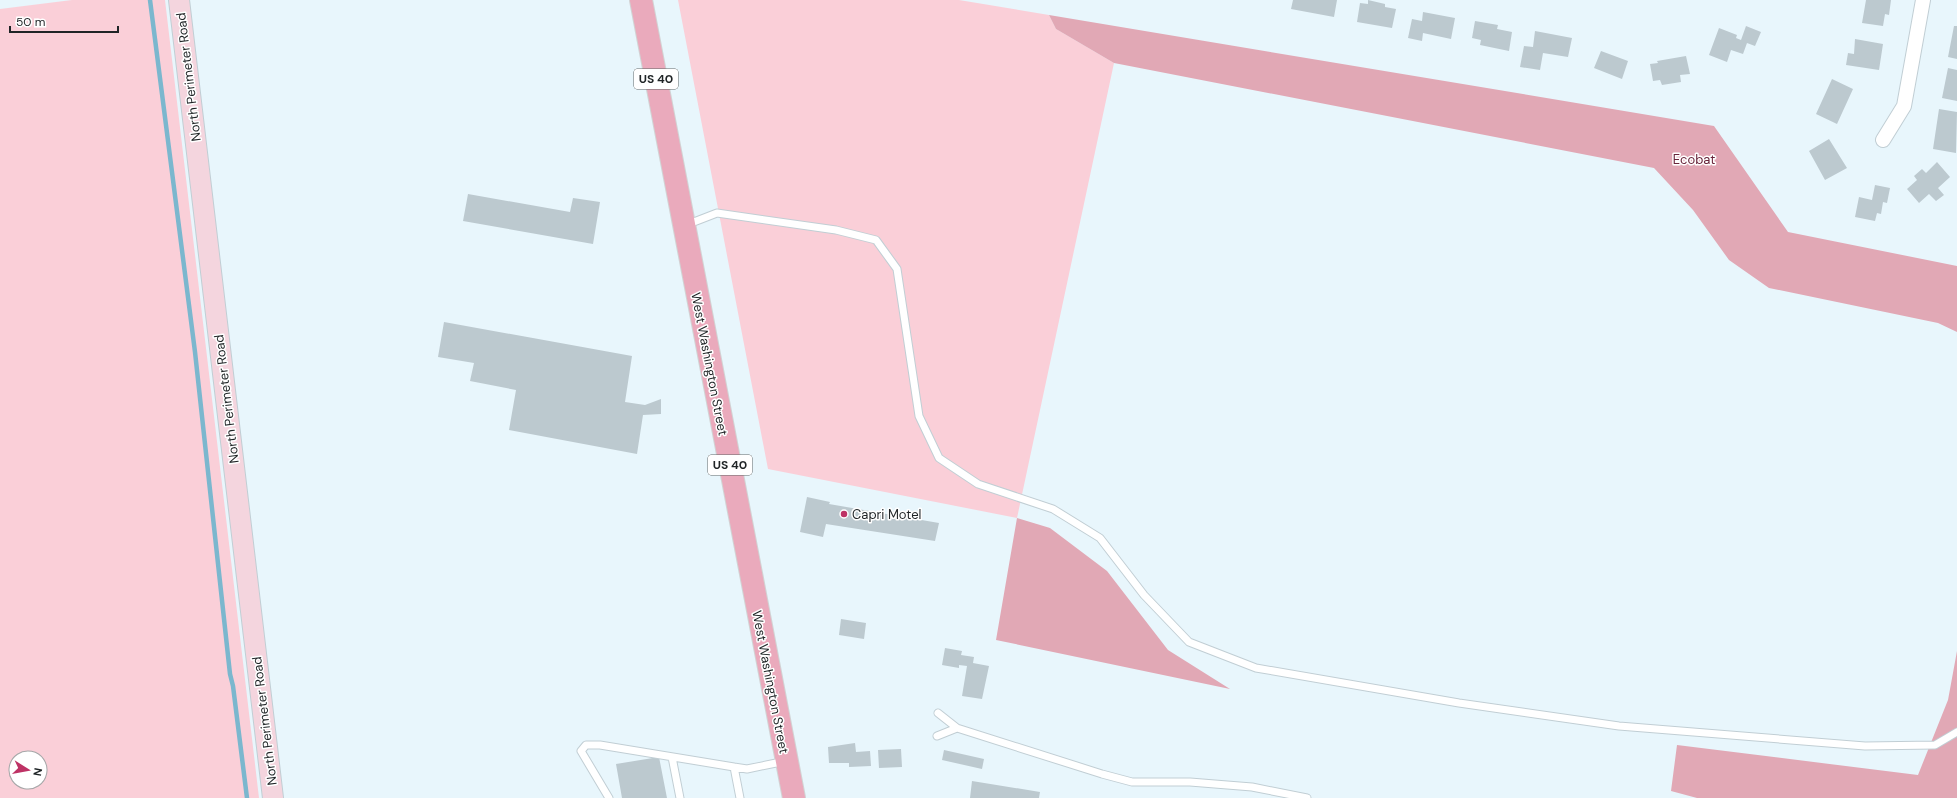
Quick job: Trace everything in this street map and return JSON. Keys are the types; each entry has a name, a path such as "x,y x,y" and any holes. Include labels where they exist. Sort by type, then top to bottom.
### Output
{"main road":[{"name":"West Washington Street","path":"641,0 794,798"}],"street":[{"name":"North Perimeter Road","path":"179,0 273,798"},
{"path":"1883,140 1904,106 1923,0"}],"lane":[{"path":"684,226 717,213 836,230 876,240 897,269 919,416 939,458 978,484 1054,509 1100,538 1144,595 1189,642 1256,668 1459,703 1619,726 1865,746 1936,745 1957,732"},
{"path":"938,714 957,728 1102,774 1132,782 1190,782 1252,787 1307,798"},
{"path":"937,736 957,728"},
{"path":"609,798 581,750 586,744 747,769 786,761"},
{"path":"672,757 680,798"},
{"path":"734,767 740,798"}],"shaded area":[{"path":"72,0 165,0 259,798 0,798 0,9"},
{"path":"678,0 959,0 1049,15 1056,29 1114,63 1017,518 768,469"}],"green space":[{"name":"Ecobat","path":"1049,15 1714,126 1788,232 1957,266 1957,332 1938,323 1769,288 1729,260 1693,210 1654,168 1114,63 1056,29"},
{"path":"1017,518 1050,528 1107,571 1168,650 1230,689 996,640"},
{"path":"1957,651 1957,798 1697,798 1671,791 1677,745 1918,775 1948,700"}],"building":[{"path":"1293,0 1337,0 1334,17 1291,9"},
{"path":"1368,0 1385,4 1385,7 1396,9 1392,28 1357,22 1360,3 1368,4"},
{"path":"1866,0 1891,0 1889,15 1885,14 1883,26 1862,23"},
{"path":"1423,12 1455,18 1451,39 1423,33 1422,41 1408,38 1412,19 1422,21"},
{"path":"1475,21 1498,25 1497,29 1512,32 1509,51 1480,45 1481,40 1472,38"},
{"path":"1746,26 1761,32 1755,46 1747,43 1743,54 1731,50 1727,62 1709,55 1719,28 1737,35 1736,38 1741,40"},
{"path":"1954,26 1957,26 1957,59 1948,57"},
{"path":"1535,31 1572,38 1568,57 1543,53 1540,70 1520,67 1524,46 1533,47"},
{"path":"1855,39 1883,44 1879,70 1846,65 1848,53 1854,54"},
{"path":"1601,51 1628,61 1622,79 1594,68"},
{"path":"1686,56 1690,74 1680,75 1681,82 1662,85 1660,80 1653,81 1650,64 1658,63 1657,61"},
{"path":"1948,68 1957,70 1957,101 1942,98"},
{"path":"1832,79 1853,89 1837,124 1816,114"},
{"path":"1939,109 1957,112 1956,153 1933,149"},
{"path":"1829,139 1847,168 1825,180 1809,151"},
{"path":"1937,162 1950,177 1938,188 1944,195 1936,201 1929,194 1919,203 1907,189 1917,180 1914,176 1922,169 1926,173"},
{"path":"1875,185 1890,188 1887,203 1883,202 1881,214 1877,213 1875,221 1855,217 1859,197 1872,200"},
{"path":"468,194 570,212 573,198 600,202 593,244 463,221"},
{"path":"444,322 632,356 625,402 645,405 661,399 661,414 643,415 637,454 509,430 516,390 470,381 474,363 438,357"},
{"name":"Capri Motel","path":"807,497 830,502 829,504 939,523 935,541 826,524 823,537 800,532"},
{"path":"841,619 866,623 864,639 839,635"},
{"path":"945,648 962,651 961,655 974,657 973,663 989,666 982,699 962,696 967,666 959,665 959,668 942,665"},
{"path":"855,743 856,752 870,751 871,766 849,767 849,763 829,763 828,747"},
{"path":"901,749 902,767 879,768 878,750"},
{"path":"944,750 984,759 982,769 942,760"},
{"path":"659,757 667,798 622,798 616,764"},
{"path":"972,781 1040,792 1039,798 970,798"}],"waterway":[{"path":"150,0 195,352 230,674 233,686 247,798"}],"place":[{"name":"Capri Motel","path":"844,514"}]}
